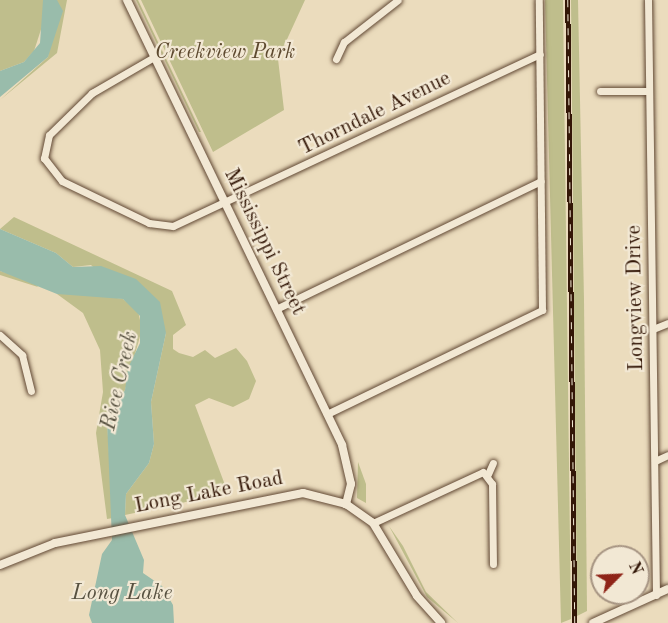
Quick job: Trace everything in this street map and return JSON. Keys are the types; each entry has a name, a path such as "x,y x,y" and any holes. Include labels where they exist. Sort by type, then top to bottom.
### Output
{"street":[{"name":"Mississippi Street","path":"127,0 327,414 349,466 346,504"},
{"path":"336,58 344,42 398,0"},
{"path":"327,414 542,310 539,0"},
{"name":"Longview Drive","path":"648,0 656,595"},
{"name":"Thorndale Avenue","path":"154,57 102,86 53,130 45,143 46,164 62,181 149,223 185,223 540,54"},
{"path":"600,91 649,91"},
{"path":"276,309 541,181"},
{"path":"653,329 668,323"},
{"path":"0,335 22,355 31,391"},
{"path":"655,461 668,455"},
{"path":"493,463 488,474 493,564"},
{"path":"373,523 479,472 488,474"},
{"name":"Long Lake Road","path":"0,565 32,550 104,532 284,494 346,504 373,523 417,596 441,623"},
{"path":"593,623 668,590"}],"green space":[{"path":"0,0 43,0 46,14 34,51 24,62 0,71"},
{"path":"57,0 67,0 57,53 0,100 48,57"},
{"path":"136,0 138,0 201,132 199,132"},
{"name":"Creekview Park","path":"141,0 305,0 278,59 284,110 213,152"},
{"path":"545,0 563,0 571,619 561,623"},
{"path":"571,0 578,0 584,300 587,611 577,616"},
{"path":"14,217 172,291 186,325 173,335 173,349 179,353 193,357 205,350 215,358 236,348 247,361 256,381 249,399 233,407 209,398 195,405 228,493 125,515 126,494 149,463 154,444 151,402 166,333 91,265 73,267 56,253 0,229"},
{"path":"0,271 33,281 38,287 0,275"},
{"path":"82,292 123,299 138,311 142,329 125,390 107,421 113,518 107,519 96,433 103,392 100,350 83,313 57,294"},
{"path":"358,462 366,484 366,503 357,498"},
{"path":"389,526 403,546 426,592 458,623 427,597"}],"water":[{"path":"43,0 57,0 63,11 48,57 0,97 0,71 24,62 40,43"},
{"name":"Long Lake","path":"0,229 56,253 73,267 101,266 136,279 160,302 166,333 151,402 154,444 149,463 126,494 125,515 144,560 143,573 162,586 173,605 174,623 92,623 89,615 102,554 112,540 107,421 125,390 128,368 140,343 140,316 123,299 57,294 0,271"}],"railway":[{"path":"568,0 575,623"}],"water label":[{"name":"Rice Creek","path":"120,381"}]}
